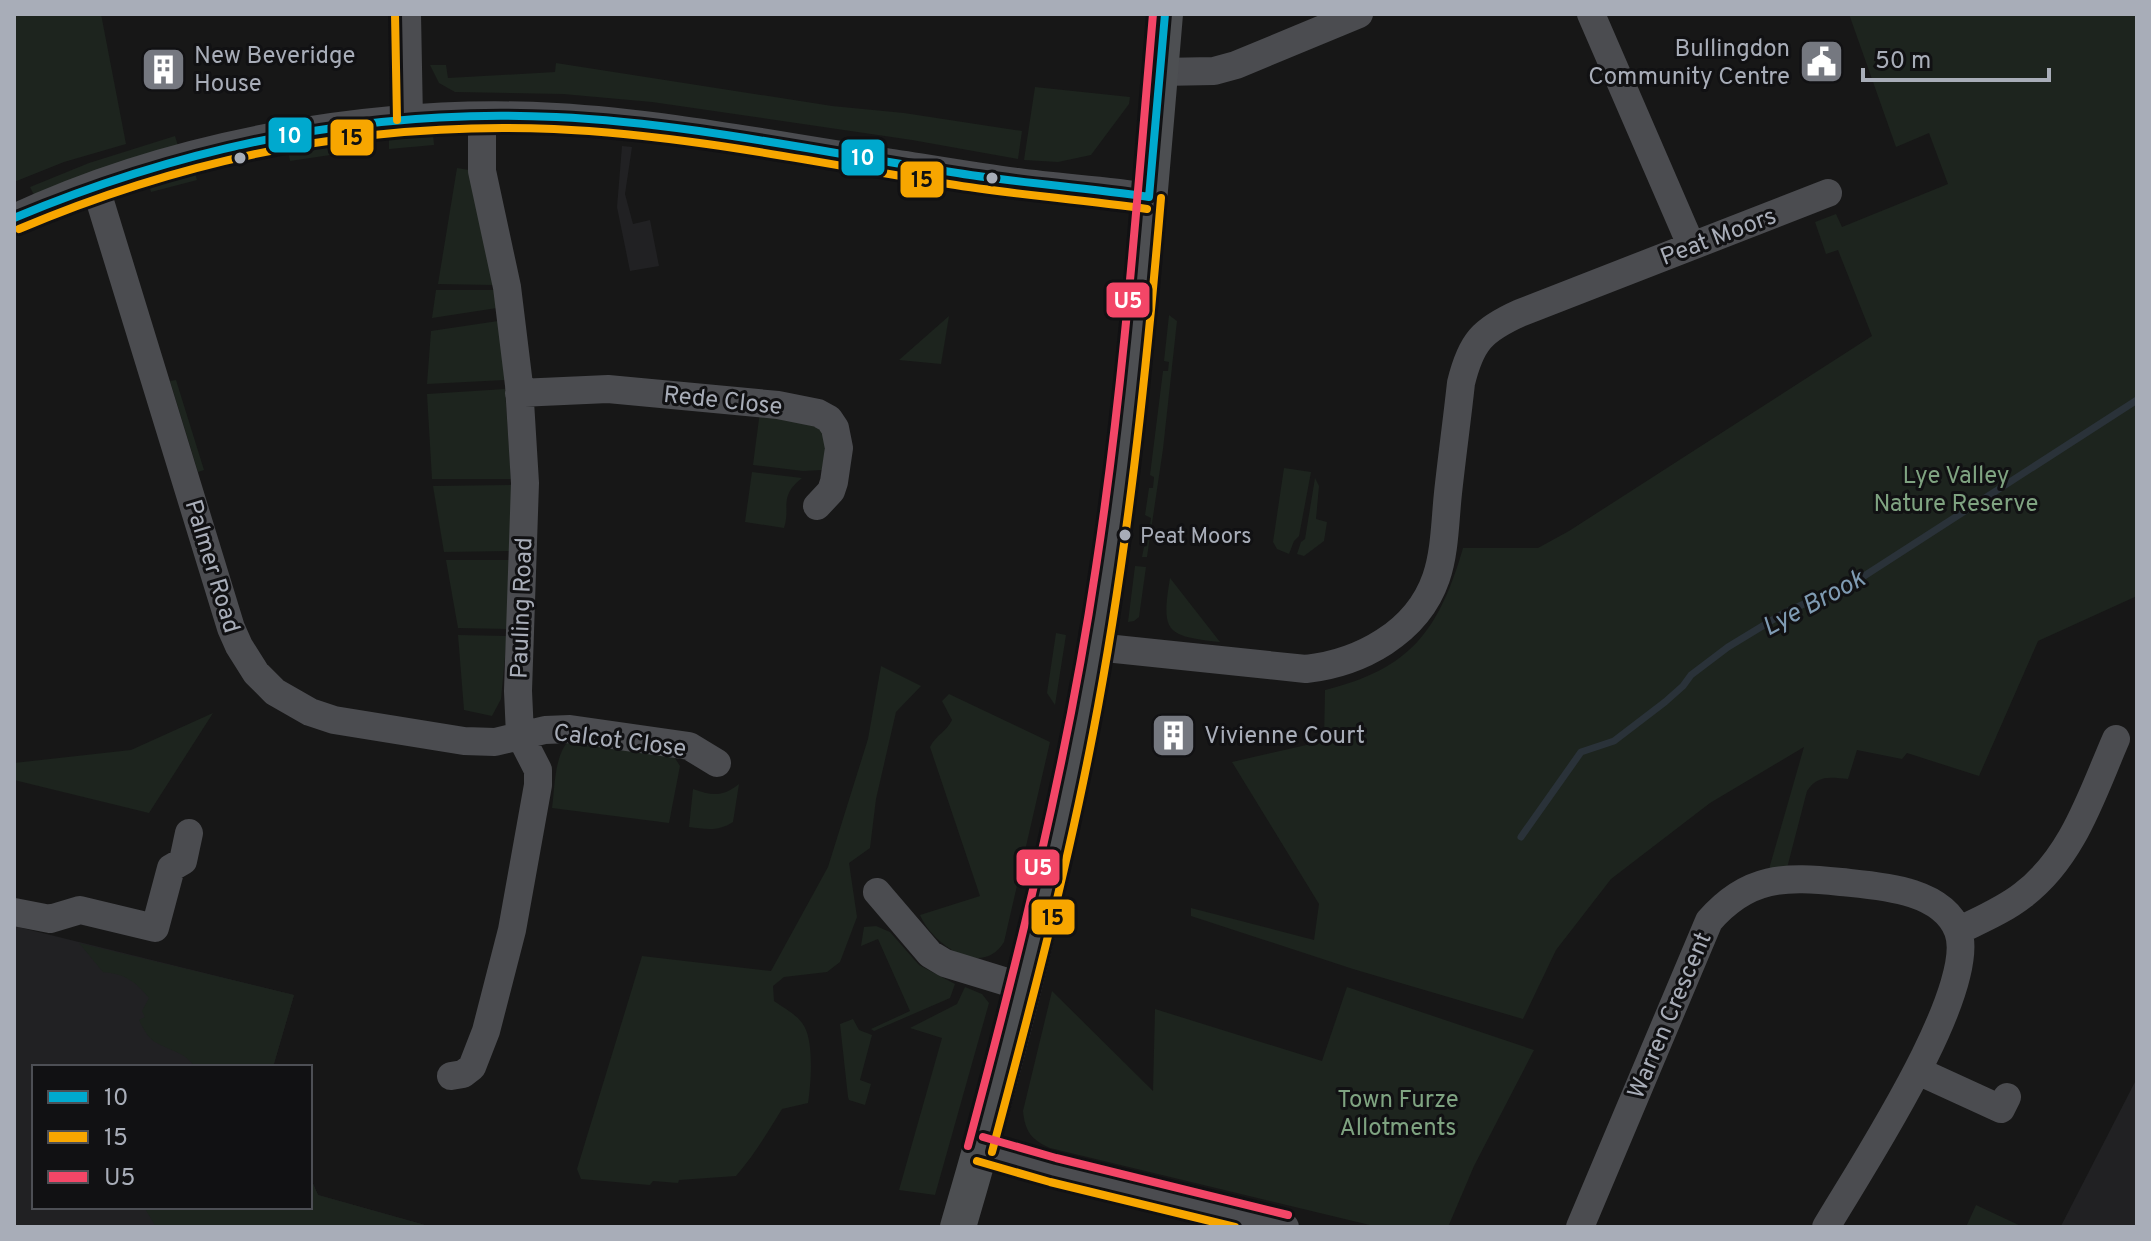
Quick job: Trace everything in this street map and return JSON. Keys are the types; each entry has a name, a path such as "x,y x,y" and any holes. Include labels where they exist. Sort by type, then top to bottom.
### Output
{"main road":[{"path":"958,1227 1023,987 1080,734 1096,647 1136,354 1165,14"}],"street":[{"path":"407,14 409,120"},
{"path":"1160,72 1214,71 1359,14"},
{"path":"1591,14 1691,245"},
{"path":"14,218 95,185 173,160 270,137 330,127 482,116 559,117 641,125 1018,182 1149,197"},
{"name":"Pauling Road","path":"451,1076 463,1074 472,1067 495,997 515,914 538,785 538,770 520,735 518,691 525,483 507,287 482,171 482,116"},
{"name":"Palmer Road","path":"95,185 231,628 256,673 290,702 334,720 464,741 495,742 520,735"},
{"name":"Peat Moors","path":"1096,647 1306,669 1340,663 1377,647 1413,616 1435,581 1461,383 1467,356 1476,341 1494,325 1520,313 1828,193"},
{"name":"Rede Close","path":"519,393 608,389 778,405 818,413 829,419 835,428 839,448 831,491 817,506"},
{"name":"Calcot Close","path":"520,735 570,729 633,737 689,746 717,763"},
{"path":"1826,1227 1882,1137 1918,1071 1952,989 1959,958 1958,931 2022,896 2051,869 2075,832 2116,739"},
{"path":"14,912 50,919 80,910 152,939 171,868 183,861 189,833"},
{"name":"Warren Crescent","path":"1580,1227 1703,932 1731,898 1747,888 1768,881 1787,879 1859,884 1931,901 1958,931"},
{"path":"877,892 930,954 945,963 1023,987"},
{"path":"1918,1071 2001,1109 2007,1097"},
{"path":"980,1149 1285,1227"}],"shaded area":[{"path":"622,146 632,147 625,194 633,224 650,220 659,266 630,271 617,207"},
{"path":"14,926 294,995 274,1065 32,1065 32,1209 312,1209 312,1182 318,1195 432,1227 14,1227"},
{"path":"2137,1078 2137,1227 2061,1226"}],"green space":[{"path":"14,14 101,14 126,144 64,162 14,182"},
{"name":"Lye Valley Nature Reserve","path":"1849,14 2137,14 2137,596 2038,641 1979,776 1907,753 1902,759 1857,750 1848,779 1820,780 1807,791 1787,868 1769,869 1804,747 1710,803 1611,879 1556,950 1523,1019 1353,969 1191,916 1191,908 1314,940 1319,904 1232,762 1324,741 1325,690 1379,670 1417,642 1443,602 1463,548 1538,548 1872,336 1838,250 1826,254 1815,222 1836,214 1842,227 1948,184 1929,133 1896,147"},
{"path":"556,63 832,106 904,113 1022,131 1018,159 912,140 652,102 563,94 455,92 439,83 430,65 446,65 448,78 555,72"},
{"path":"1035,87 1130,97 1129,104 1091,155 1058,162 1024,160"},
{"path":"433,134 434,145 389,149 389,137"},
{"path":"175,136 178,146 34,195 30,187 89,163"},
{"path":"336,143 337,154 290,161 288,150"},
{"path":"457,168 469,170 494,285 438,284"},
{"path":"194,170 197,180 151,192 148,182"},
{"path":"436,290 495,290 497,308 432,318"},
{"path":"1169,315 1177,321 1163,449 1147,557 1142,557 1151,518 1145,515 1149,488 1153,488 1154,477 1150,475 1163,371 1168,371 1169,362 1164,361"},
{"path":"949,316 941,364 899,360"},
{"path":"498,321 505,380 427,384 431,331"},
{"path":"176,380 204,470 198,472 170,381"},
{"path":"505,389 511,479 432,479 427,394"},
{"path":"760,411 795,416 829,434 822,470 753,465"},
{"path":"1284,468 1311,472 1299,536 1289,554 1277,549 1273,542"},
{"path":"752,472 802,478 790,491 784,528 745,522"},
{"path":"1315,478 1319,486 1316,519 1327,522 1324,541 1304,556 1297,554 1305,539"},
{"path":"512,485 513,551 444,552 433,486"},
{"path":"446,560 512,560 508,629 458,628"},
{"path":"1135,566 1146,567 1139,617 1128,622"},
{"path":"1170,578 1220,642 1188,637 1171,628 1166,610"},
{"path":"1056,633 1066,635 1055,705 1047,693"},
{"path":"458,635 507,636 501,699 492,716 464,710"},
{"path":"881,666 921,686 896,712 876,799 870,848 849,863 857,917 840,962 827,972 784,977 773,986 774,1001 798,1018 807,1033 811,1064 808,1103 782,1109 736,1176 679,1180 678,1183 653,1181 650,1185 581,1179 577,1169 642,956 771,971 828,867 868,739"},
{"path":"949,694 1050,742 1004,942 995,953 983,957 971,957 946,946 935,937 920,915 980,896 930,747 952,720 942,701"},
{"path":"213,713 149,813 14,780 14,763 131,750"},
{"path":"571,739 673,755 680,766 669,823 552,808 558,761"},
{"path":"739,784 733,822 717,829 689,827 693,789 717,794"},
{"path":"876,926 890,932 919,965 955,984 950,998 874,1031 871,1029 910,1011 878,939 861,946 864,927"},
{"path":"79,943 294,995 274,1065 193,1065 148,1035 139,1020 145,1017 142,1011 149,998 139,987 129,979 103,972"},
{"path":"965,987 982,994 989,1003 935,1195 899,1190 942,1038 910,1028 957,1004"},
{"name":"Town Furze Allotments","path":"1347,987 1534,1050 1474,1166 1448,1227 1378,1227 1050,1148 1038,1142 1028,1130 1023,1111 1052,991 1153,1091 1155,1009 1322,1061"},
{"path":"853,1019 859,1030 872,1035 860,1080 871,1084 865,1105 848,1097 840,1024"},
{"path":"312,1182 318,1195 432,1227 156,1227 145,1209 312,1209"},
{"path":"1976,1205 2023,1227 1966,1227"}],"waterway":[{"name":"Lye Brook","path":"1521,837 1581,752 1614,741 1728,647 1784,613 1861,578 2137,400"}],"transit line":[{"name":"15","path":"395,14 397,120"},
{"name":"U5","path":"968,1146 1040,858 1084,640 1106,498 1122,360 1153,14"},
{"name":"10","path":"1149,197 1165,14"},
{"name":"10","path":"14,218 146,170 279,137 347,126 486,116 556,117 655,125 976,176 1149,197"},
{"name":"15","path":"19,229 149,181 215,163 348,138 484,128 554,129 654,137 974,188 1147,209"},
{"name":"15","path":"992,1152 1059,891 1105,667 1134,467 1161,198"},
{"name":"U5","path":"983,1137 1288,1215"},
{"name":"15","path":"977,1161 1235,1227"}],"place":[{"name":"Bullingdon Community Centre","path":"1821,62"},
{"name":"New Beveridge House","path":"163,69"},
{"name":"Peat Moors","path":"1125,535"},
{"name":"Vivienne Court","path":"1173,735"}]}
